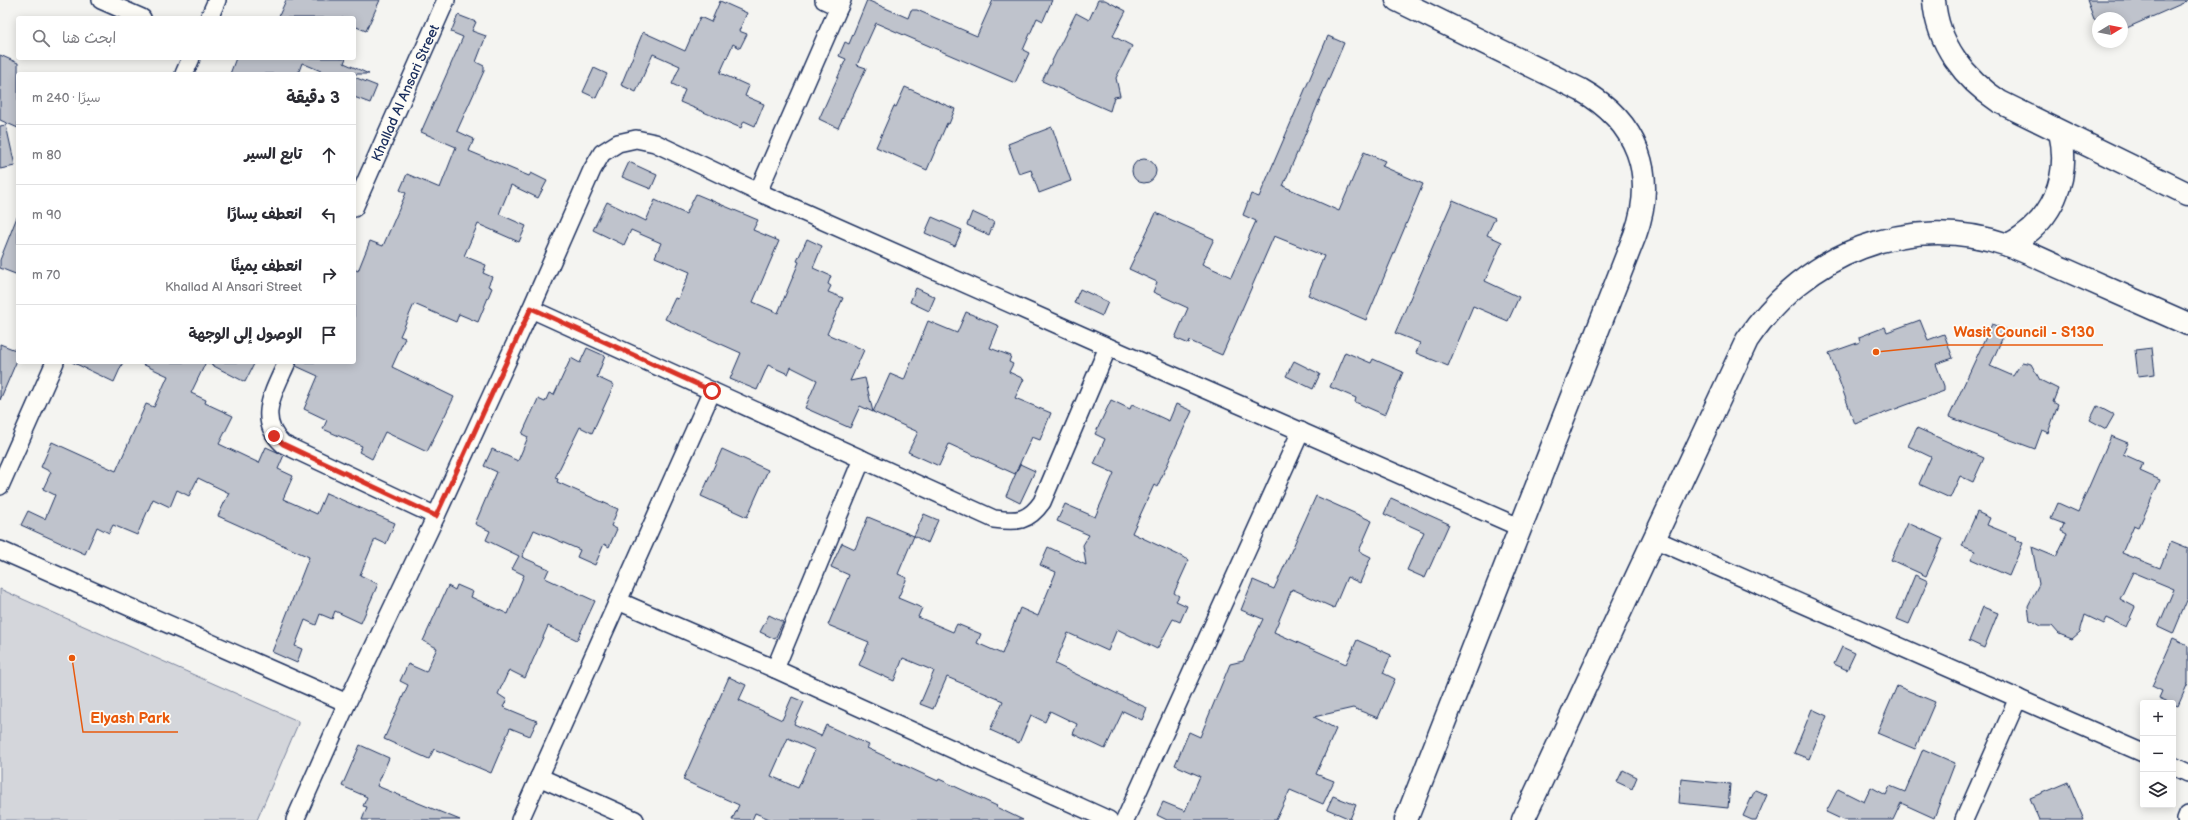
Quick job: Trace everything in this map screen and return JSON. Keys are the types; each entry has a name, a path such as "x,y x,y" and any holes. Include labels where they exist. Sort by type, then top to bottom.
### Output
{"main road":[{"path":"1397,0 1595,98 1608,107 1628,130 1640,159 1645,190 1640,221 1519,527 1406,820"},
{"path":"1934,0 1944,39 1952,54 1973,82 2000,102 2188,194"},
{"path":"2008,245 2035,227 2053,203 2062,180 2064,168 2063,144 2060,132"},
{"path":"1523,820 1747,340 1760,321 1791,288 1809,274 1849,252 1892,238 1915,235 1953,235 1983,238 2008,245 2188,324"}],"street":[{"path":"101,0 137,16"},
{"path":"210,16 216,0"},
{"name":"Khallad Al Ansari Street","path":"356,203 446,0"},
{"path":"758,192 841,3 824,0"},
{"path":"185,72 190,60"},
{"path":"295,820 347,703 436,516 592,170 602,153 618,143 636,139 655,143 758,192 1519,527"},
{"path":"531,308 994,519 1008,521 1022,520 1034,513 1042,502 1108,347"},
{"path":"0,486 54,364"},
{"path":"286,364 271,399 268,412 269,425 274,436 283,444 436,516"},
{"path":"520,820 712,391"},
{"path":"1126,820 1301,431"},
{"path":"775,669 862,458"},
{"path":"1654,539 2140,752"},
{"path":"0,550 347,703"},
{"path":"618,602 775,669 1109,820"},
{"path":"1964,820 2018,698"},
{"path":"2176,767 2188,773"},
{"path":"539,777 635,820"},
{"path":"2186,820 2188,815"}],"shaded area":[{"path":"0,589 298,721 257,820 0,820"}],"building":[{"path":"286,0 380,0 366,31 356,27 356,16 279,16"},
{"path":"867,0 908,18 911,10 917,10 977,36 993,0 1052,0 1043,21 1037,18 1023,50 1029,53 1015,83 876,23 857,65 866,68 838,128 819,119 846,59 839,56 845,42 849,44"},
{"path":"1098,0 1105,0 1126,11 1113,36 1132,46 1116,78 1120,96 1114,97 1110,111 1042,81 1076,13 1089,20"},
{"path":"2087,0 2188,0 2128,27 2128,12 2092,12 2092,14"},
{"path":"720,1 747,13 739,31 747,34 740,48 733,44 720,73 749,86 745,96 764,104 755,126 744,121 741,128 680,102 685,90 672,84 680,66 653,54 636,92 621,85 643,32 685,51 700,17 711,22"},
{"path":"458,15 476,22 472,31 486,36 476,62 484,66 484,71 457,131 474,139 469,151 529,176 531,173 547,181 538,198 511,185 499,214 526,226 519,242 478,224 464,256 486,265 483,273 492,277 488,286 492,288 478,322 459,314 456,322 414,304 400,336 405,338 392,367 454,397 427,452 385,432 372,459 359,452 362,446 323,429 327,420 304,409 318,376 296,366 296,364 356,364 356,270 358,271 370,241 383,246 406,193 400,190 407,174 440,188 456,147 421,132 463,37 451,32"},
{"path":"1328,36 1344,43 1283,186 1339,211 1364,152 1385,161 1382,166 1423,184 1366,320 1308,295 1324,256 1274,236 1222,355 1190,341 1189,344 1175,338 1188,308 1153,292 1157,282 1129,269 1156,213 1214,239 1202,264 1231,277 1256,221 1243,215 1251,194 1259,197"},
{"path":"0,55 18,63 18,72 16,72 16,127 0,120"},
{"path":"235,60 345,60 344,63 369,74 356,74 356,72 323,72 302,63 299,72 231,72"},
{"path":"594,68 607,74 596,98 583,92"},
{"path":"356,78 377,86 370,103 356,98"},
{"path":"905,87 955,109 949,124 947,123 927,170 876,147 894,106 896,107"},
{"path":"6,125 15,166 0,169 0,126"},
{"path":"1052,127 1071,181 1039,193 1031,170 1019,174 1008,144"},
{"path":"1144,159 1149,160 1155,166 1155,176 1149,182 1144,183 1139,182 1133,176 1132,171 1133,166 1139,160"},
{"path":"629,162 657,175 651,189 622,177"},
{"path":"696,194 758,220 753,230 779,241 753,302 778,313 799,262 797,261 807,239 822,246 813,268 831,276 828,284 831,286 828,292 843,298 827,334 864,350 850,381 865,378 873,412 860,406 850,428 805,408 817,380 791,367 788,374 768,365 757,390 730,379 741,353 665,319 675,298 678,299 690,272 655,257 661,243 631,230 624,245 593,230 607,202 646,221 655,200 686,214"},
{"path":"1453,200 1495,218 1487,235 1502,242 1485,281 1519,297 1508,321 1473,306 1448,366 1416,353 1420,343 1395,333"},
{"path":"972,212 994,222 989,235 967,225"},
{"path":"932,217 962,230 955,246 925,233"},
{"path":"16,220 16,274 0,268 0,260"},
{"path":"916,288 935,297 929,311 910,302"},
{"path":"1080,289 1108,302 1102,316 1074,303"},
{"path":"966,312 999,326 990,348 1011,356 1009,362 1013,364 1009,372 1024,379 1015,398 1051,413 1040,440 1032,437 1015,474 949,444 939,466 908,452 918,432 873,412 890,374 904,380 928,321 957,333"},
{"path":"1920,320 1928,340 1944,334 1953,358 1936,364 1944,386 1944,391 1855,424 1829,353 1860,342 1859,337 1885,327 1887,332"},
{"path":"1992,324 2006,330 1990,366 2013,376 2022,362 2031,364 2040,380 2058,389 2053,402 2058,405 2048,433 2042,430 2035,449 1949,417"},
{"path":"0,344 16,350 16,363 0,400"},
{"path":"587,348 605,356 597,377 614,385 592,433 580,427 555,478 558,479 557,482 618,509 611,526 617,529 609,547 604,544 595,565 577,557 580,550 534,530 522,557 549,569 545,578 595,601 577,640 548,626 525,678 509,670 498,694 507,700 503,707 537,721 530,736 510,728 491,773 434,749 429,759 384,739 408,685 400,681 408,664 426,672 437,648 423,641 448,586 455,590 457,585 473,592 471,597 508,614 524,575 512,569 519,556 486,540 490,531 475,524 497,472 484,466 492,449 518,461 528,437 522,434 538,399 545,402 549,393 554,395 571,358 580,363"},
{"path":"2152,348 2155,374 2138,376 2135,350"},
{"path":"1345,352 1371,363 1373,359 1403,372 1385,415 1355,402 1356,398 1330,387"},
{"path":"1294,361 1320,374 1313,389 1286,376"},
{"path":"76,364 122,364 114,382"},
{"path":"142,364 205,364 191,393 206,400 205,403 233,416 219,444 259,463 266,447 284,455 278,469 293,476 283,499 317,514 326,493 395,523 386,544 375,539 360,575 378,584 361,623 335,611 332,619 320,614 316,625 305,620 295,646 302,649 297,663 272,652 309,557 218,516 229,493 198,478 189,496 177,490 170,507 153,499 137,535 113,525 109,533 97,527 85,554 21,525 28,511 45,519 55,495 43,489 51,472 41,467 52,442 116,471 146,404 154,407 168,376"},
{"path":"210,364 254,364 245,382"},
{"path":"1111,400 1130,409 1132,404 1169,421 1176,404 1192,411 1157,487 1154,485 1132,533 1189,560 1174,593 1179,596 1176,601 1187,606 1180,622 1173,619 1157,649 1117,629 1108,651 1068,633 1055,664 1147,708 1142,720 1123,711 1105,749 1073,734 1077,724 1050,711 1045,722 1031,715 1019,743 990,730 1003,701 947,677 933,709 920,704 934,671 903,658 894,681 859,665 869,642 828,625 849,575 831,567 842,543 855,549 868,517 914,536 898,574 907,578 898,598 922,608 918,617 953,632 957,624 981,634 977,643 1002,654 1020,608 1038,616 1056,572 1040,565 1048,547 1086,565 1083,545 1089,535 1057,521 1065,504 1095,517 1114,473 1094,464 1105,439 1095,434"},
{"path":"2097,406 2114,415 2106,429 2090,420"},
{"path":"1917,428 1984,458 1973,482 1960,476 1950,498 1919,484 1931,457 1908,446"},
{"path":"2111,436 2128,443 2123,454 2143,463 2140,471 2160,480 2139,527 2134,525 2122,553 2160,568 2171,541 2188,548 2188,598 2173,634 2158,627 2174,589 2133,572 2120,599 2135,607 2126,627 2107,618 2104,624 2085,615 2080,632 2072,639 2059,634 2052,626 2040,626 2030,620 2028,606 2039,584 2032,547 2056,557 2067,534 2061,531 2064,524 2051,519 2058,503 2078,512"},
{"path":"722,449 768,470 747,517 701,496"},
{"path":"1020,464 1035,471 1020,503 1006,496"},
{"path":"1316,496 1372,521 1359,551 1371,557 1360,583 1347,577 1334,608 1292,589 1274,632 1346,664 1357,640 1391,655 1383,673 1395,679 1378,718 1353,708 1314,717 1336,729 1316,774 1334,781 1323,804 1290,790 1276,820 1167,820 1157,815 1163,802 1185,811 1200,776 1175,765 1189,732 1200,737 1230,664 1243,661 1263,619 1241,610 1253,580 1274,589"},
{"path":"1391,498 1449,524 1425,578 1407,570 1424,532 1384,514"},
{"path":"1977,512 1990,518 1987,525 2016,537 2015,540 2023,543 2009,576 1971,559 1975,551 1962,546"},
{"path":"924,514 938,520 928,543 914,536"},
{"path":"1908,523 1943,539 1926,576 1891,560"},
{"path":"1915,575 1928,581 1909,624 1897,619"},
{"path":"1983,607 1998,613 1984,648 1969,641"},
{"path":"769,615 783,622 775,639 760,632"},
{"path":"2173,639 2188,646 2188,683 2178,706 2176,705 2176,700 2164,700 2159,698 2162,691 2152,686"},
{"path":"1842,647 1855,653 1847,670 1834,664"},
{"path":"729,677 746,685 739,700 782,720 792,697 804,702 794,724 821,736 826,725 869,745 867,748 938,781 939,779 1023,820 772,820 755,813 752,820 732,820 739,805 683,780","holes":["788,738 815,750 798,788 771,776"]},
{"path":"1897,686 1935,702 1915,749 1877,733"},
{"path":"1812,709 1827,716 1809,759 1794,753"},
{"path":"360,745 389,758 377,786 460,820 362,820 367,807 363,806 367,797 342,786"},
{"path":"1923,749 1955,763 1934,818 1901,803 1893,820 1843,820 1826,812 1838,789 1864,802 1871,787 1886,795 1890,786 1905,792"},
{"path":"1623,770 1637,777 1632,789 1617,782"},
{"path":"1681,779 1730,784 1728,808 1679,803"},
{"path":"2068,782 2084,820 2039,820 2030,798"},
{"path":"1755,790 1767,795 1756,820 1752,820 1743,816"},
{"path":"1333,796 1356,805 1350,819 1327,809"}],"place":[{"name":"Wasit Council - S130","path":"1876,352"},
{"name":"Elyash Park","path":"72,658"}],"route":[{"path":"274,436 283,444 436,516 531,308 712,391"}]}
